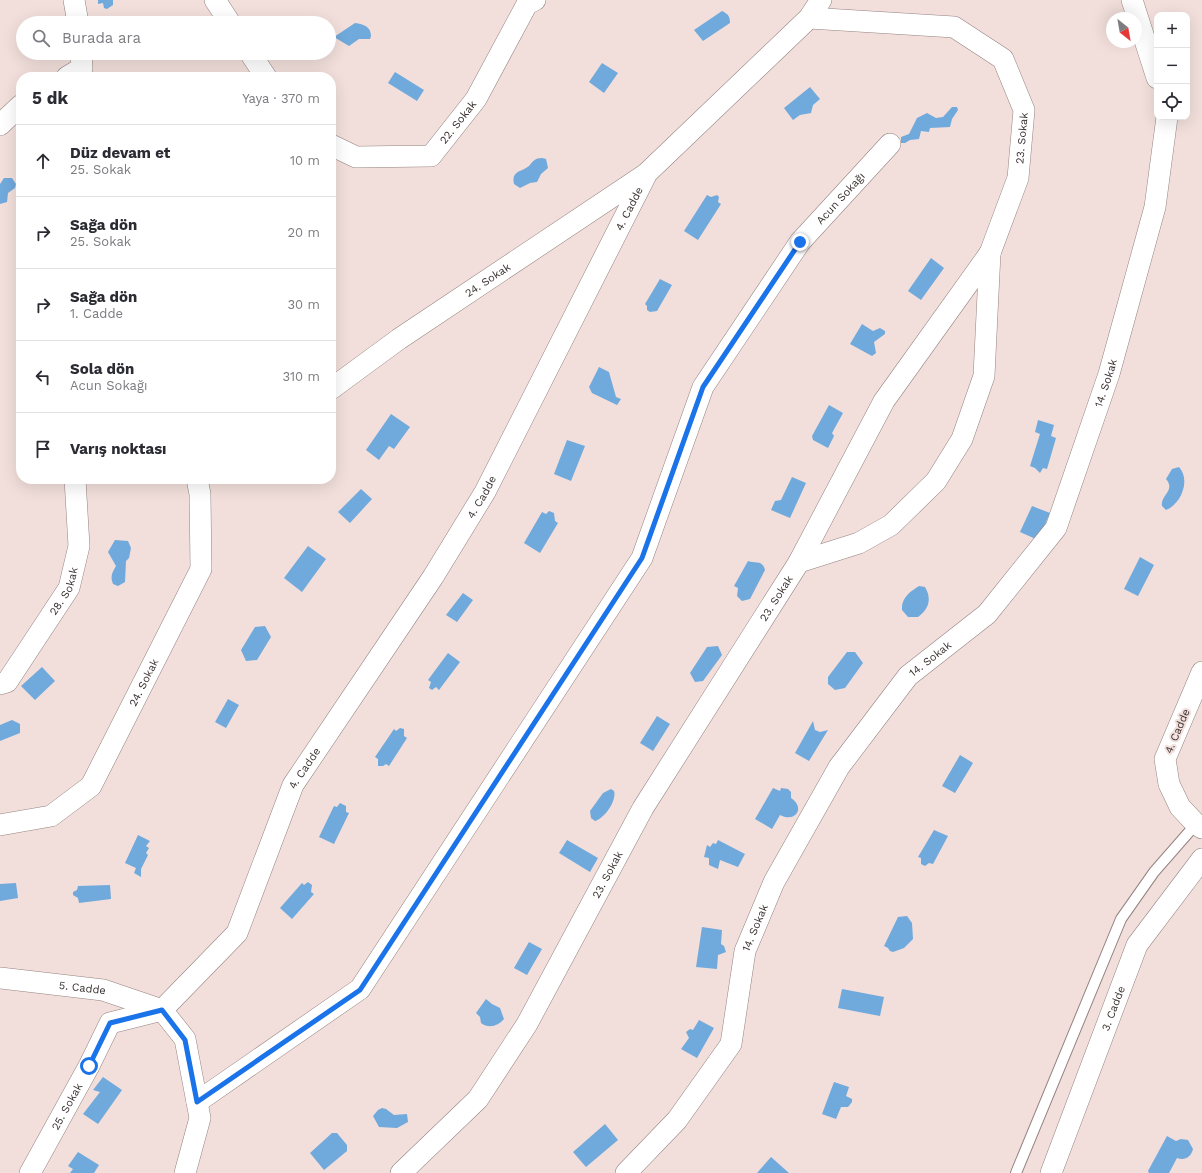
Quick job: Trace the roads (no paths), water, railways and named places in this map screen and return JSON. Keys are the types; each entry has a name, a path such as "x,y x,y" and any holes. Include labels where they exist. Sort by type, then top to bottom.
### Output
{"street":[{"path":"74,0 77,16"},
{"path":"215,0 225,16"},
{"name":"22. Sokak","path":"336,147 356,157 431,156 476,99 527,4 535,0"},
{"name":"4. Cadde","path":"162,1010 237,933 292,785 433,577 484,492 647,173 809,18 821,0"},
{"path":"1132,0 1154,69"},
{"name":"23. Sokak","path":"401,1173 478,1099 526,1024 643,808 799,562 884,401 990,253 1018,178 1024,110 1002,59 954,27 809,18"},
{"path":"75,72 82,68 81,60"},
{"path":"255,60 263,72"},
{"path":"0,125 16,110"},
{"name":"14. Sokak","path":"626,1173 677,1120 731,1044 745,951 774,882 839,767 908,676 987,614 1056,528 1109,374 1155,207 1167,120"},
{"name":"Acun Sokağı","path":"197,1102 360,990 642,558 703,387 800,242 890,144"},
{"name":"24. Sokak","path":"336,385 399,339 647,173"},
{"name":"23. Sokak","path":"799,562 859,543 891,525 936,481 962,439 984,376 990,253"},
{"name":"28. Sokak","path":"0,684 7,682 69,588 79,546 75,484"},
{"name":"24. Sokak","path":"0,825 51,816 91,786 201,570 200,494 198,484"},
{"name":"4. Cadde","path":"1199,826 1180,807 1169,784 1165,759 1202,672"},
{"name":"3. Cadde","path":"1051,1173 1137,945 1202,859"},
{"name":"5. Cadde","path":"0,978 103,990 162,1010"},
{"path":"162,1010 185,1040 200,1118 185,1173"},
{"name":"25. Sokak","path":"30,1173 89,1066 110,1023 162,1010"}],"lane":[{"path":"1016,1173 1121,919 1154,872 1199,826"}],"water":[{"path":"98,0 113,0 113,5 107,9 104,8 103,3 98,4"},
{"path":"722,11 726,13 730,19 730,23 703,41 694,30"},
{"path":"355,23 364,25 370,30 371,33 370,39 359,39 349,46 336,38 336,36"},
{"path":"602,63 618,73 604,93 589,82"},
{"path":"395,72 424,90 417,101 388,83"},
{"path":"810,87 820,99 813,105 811,113 800,115 793,120 784,108"},
{"path":"952,107 957,107 958,110 952,119 950,127 930,128 929,132 921,131 919,139 901,143 901,137 909,134 917,118 927,113 936,118 943,117"},
{"path":"536,159 546,159 548,168 541,174 537,182 530,183 520,188 514,184 513,180 517,172 529,166"},
{"path":"4,178 12,178 16,184 15,188 8,193 7,202 0,204 0,184"},
{"path":"707,195 711,197 717,195 719,197 718,202 721,204 698,240 684,231"},
{"path":"931,258 944,268 921,300 908,291"},
{"path":"660,279 672,285 657,311 650,312 647,310 647,306 645,304"},
{"path":"862,324 873,331 880,328 885,331 885,334 874,342 876,353 872,356 850,344"},
{"path":"599,367 609,372 616,397 621,399 617,405 592,393 589,387"},
{"path":"829,405 843,413 832,433 834,436 828,448 813,440 812,436"},
{"path":"391,414 410,427 394,449 389,446 379,460 366,450"},
{"path":"1038,420 1054,425 1051,436 1056,438 1047,469 1043,468 1040,473 1035,468 1030,466 1040,434 1035,432"},
{"path":"567,440 585,446 571,481 554,474"},
{"path":"1179,467 1183,472 1184,478 1183,491 1176,503 1166,510 1162,506 1162,502 1169,490 1169,483 1166,479 1172,469"},
{"path":"792,477 806,483 790,518 771,510 775,501 781,500"},
{"path":"361,489 372,499 350,523 338,512"},
{"path":"1032,506 1050,513 1038,540 1020,532"},
{"path":"549,511 554,513 555,521 558,523 540,553 524,543 542,512 546,514"},
{"path":"115,540 128,541 131,548 129,558 126,561 125,582 118,586 113,584 112,581 113,571 116,566 108,552"},
{"path":"308,546 326,559 302,592 284,578"},
{"path":"1140,557 1154,565 1138,596 1124,589"},
{"path":"748,561 762,564 765,570 750,599 742,601 737,596 738,588 734,586"},
{"path":"919,586 925,587 927,591 929,600 927,607 918,617 908,617 902,610 904,599 909,593"},
{"path":"463,593 473,600 457,622 446,615"},
{"path":"265,626 271,637 257,660 246,661 241,650 255,627"},
{"path":"718,646 722,655 703,681 695,682 690,673 707,647"},
{"path":"847,652 855,652 863,663 845,688 835,690 828,684 828,677"},
{"path":"448,653 460,662 439,690 436,687 432,690 429,688 431,682 428,680"},
{"path":"42,667 55,681 35,700 21,686"},
{"path":"228,699 239,705 226,728 215,722"},
{"path":"657,716 670,724 653,751 640,743"},
{"path":"12,720 20,724 20,733 0,741 0,725"},
{"path":"813,721 815,730 820,732 828,730 809,761 795,753"},
{"path":"400,728 404,729 404,736 407,738 389,766 386,764 383,766 378,766 378,759 375,757 394,729 396,731"},
{"path":"960,755 973,763 955,793 942,786"},
{"path":"773,788 780,791 781,788 788,789 791,792 791,798 798,806 798,810 794,816 785,817 780,815 772,829 755,819"},
{"path":"611,789 614,791 614,799 612,804 603,816 595,821 591,818 590,811 603,793"},
{"path":"340,803 346,806 346,812 349,813 334,844 319,837 334,806 337,807"},
{"path":"934,830 948,836 933,864 929,863 925,866 921,864 921,858 918,857"},
{"path":"138,835 150,841 146,846 149,848 146,853 148,855 141,869 141,877 134,873 136,868 125,863"},
{"path":"567,840 598,858 590,872 559,853"},
{"path":"718,840 745,854 738,867 720,860 718,869 709,865 709,858 704,857 707,845 710,847 713,843 716,844"},
{"path":"308,882 312,885 311,892 314,894 292,919 280,908 302,883 304,885"},
{"path":"16,883 18,898 0,901 0,884"},
{"path":"110,885 111,899 79,903 78,898 73,895 73,892 77,890 78,886"},
{"path":"907,916 912,923 913,939 904,948 893,952 890,951 884,946 898,917"},
{"path":"702,927 722,930 721,944 724,946 726,952 718,955 717,969 696,967"},
{"path":"529,942 542,949 527,975 514,968"},
{"path":"842,989 884,997 880,1016 838,1008"},
{"path":"486,999 500,1008 504,1019 493,1026 487,1026 481,1023 480,1017 476,1013"},
{"path":"699,1020 714,1028 697,1058 681,1049 689,1038 686,1032 690,1029 693,1030"},
{"path":"103,1077 122,1090 98,1124 83,1114 100,1092 93,1090"},
{"path":"834,1082 849,1087 846,1096 852,1099 852,1102 848,1107 841,1107 836,1119 822,1114"},
{"path":"382,1108 394,1115 407,1114 408,1122 397,1128 379,1127 373,1116"},
{"path":"605,1124 618,1140 586,1167 573,1152"},
{"path":"332,1133 337,1133 347,1145 347,1151 324,1170 310,1153"},
{"path":"1167,1136 1176,1141 1181,1139 1188,1140 1193,1149 1192,1152 1185,1159 1177,1158 1169,1173 1149,1173 1148,1171"},
{"path":"78,1152 99,1165 94,1173 70,1173 73,1169 68,1166"},
{"path":"771,1157 789,1173 757,1173"}]}
